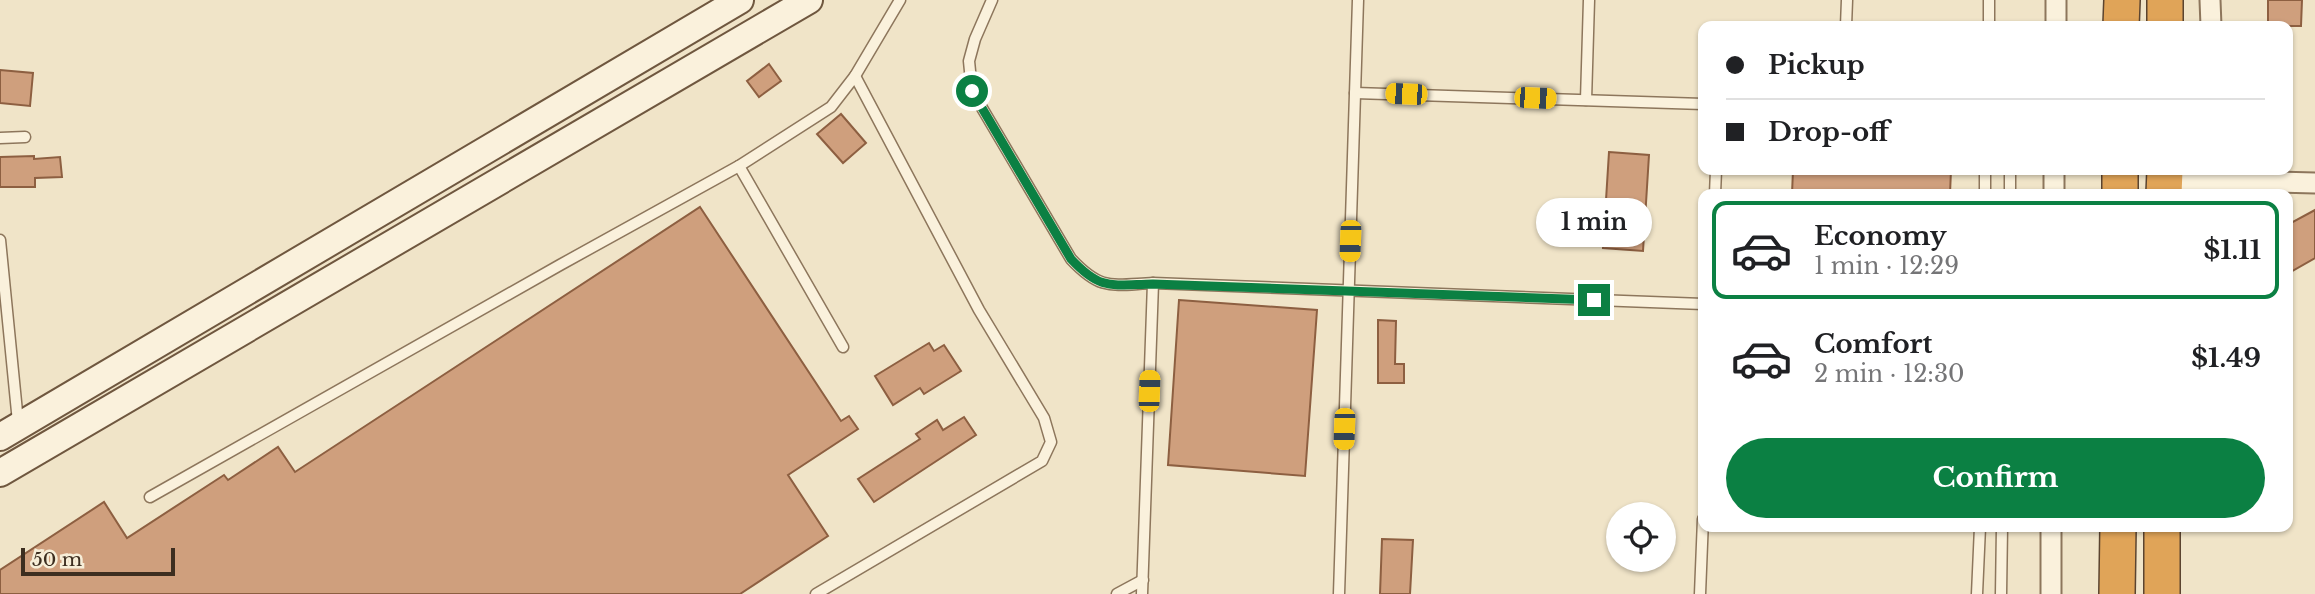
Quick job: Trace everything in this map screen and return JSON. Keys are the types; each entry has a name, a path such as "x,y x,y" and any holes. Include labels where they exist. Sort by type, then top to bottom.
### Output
{"highway":[{"path":"2121,21 2122,0"},
{"path":"2165,0 2165,21"},
{"path":"2117,594 2118,532"},
{"path":"2161,594 2162,532"}],"street":[{"path":"9,431 740,0"},
{"path":"0,473 809,0"},
{"path":"2056,0 2056,21"},
{"path":"2210,0 2211,21"},
{"path":"2164,181 2212,175 2315,183"},
{"path":"2051,532 2051,594"}],"lane":[{"path":"150,497 739,166 831,107 855,76 900,0"},
{"path":"992,0 975,39 970,61 972,91 1071,259 1088,278 1111,285 1153,284 1698,304"},
{"path":"1339,594 1358,0"},
{"path":"1586,100 1589,0"},
{"path":"1846,21 1847,0"},
{"path":"1989,0 1989,21"},
{"path":"816,594 1042,461 1051,442 1044,418 979,310 855,76"},
{"path":"1355,93 1698,104"},
{"path":"0,138 25,137"},
{"path":"739,166 843,347"},
{"path":"0,240 9,431"},
{"path":"1142,594 1153,284"},
{"path":"1700,594 1702,532"},
{"path":"1977,594 1980,532"},
{"path":"2001,594 2002,532"},
{"path":"1117,594 1143,580"}],"building":[{"path":"2268,0 2302,0 2301,26 2293,26 2293,21 2268,21"},
{"path":"769,64 781,81 759,97 747,81"},
{"path":"0,70 33,73 30,106 0,103"},
{"path":"841,114 866,143 843,163 817,134"},
{"path":"1609,152 1649,155 1643,251 1603,248"},
{"path":"34,156 34,159 60,157 62,177 35,178 35,187 0,187 0,157"},
{"path":"1793,175 1951,175 1950,189 1792,189"},
{"path":"700,207 841,421 849,416 858,429 788,475 828,536 740,594 0,594 0,570 104,502 127,538 224,475 228,480 278,447 295,472"},
{"path":"2315,210 2315,258 2293,271 2293,222"},
{"path":"1179,300 1317,310 1305,476 1168,465"},
{"path":"1378,320 1396,321 1395,364 1404,364 1404,383 1378,383"},
{"path":"929,343 934,351 944,345 961,371 924,394 920,388 893,405 875,376"},
{"path":"964,417 976,435 874,502 858,479 920,439 916,434 937,420 943,430"},
{"path":"1382,539 1413,540 1410,594 1380,594"}],"route":[{"path":"972,91 1071,259 1088,278 1111,285 1153,284 1594,300"}]}
